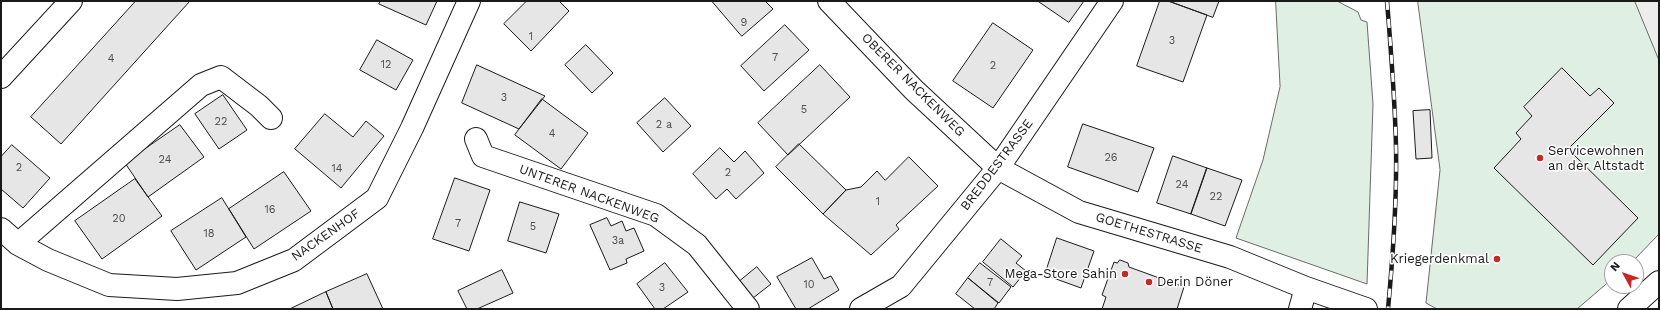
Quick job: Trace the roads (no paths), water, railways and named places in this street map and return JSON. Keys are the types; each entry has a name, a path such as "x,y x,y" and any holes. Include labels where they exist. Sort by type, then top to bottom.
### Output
{"street":[{"path":"1,77 70,1"},
{"name":"NACKENHOF","path":"1,229 18,244 48,260 109,285 177,289 237,283 294,260 377,198 412,128 469,1"},
{"name":"OBERER NACKENWEG","path":"829,1 914,90 998,168"},
{"name":"BREDDESTRASSE","path":"861,309 901,286 998,168 1112,1"},
{"path":"18,244 201,84 221,77 259,106 271,118"},
{"name":"UNTERER NACKENWEG","path":"476,139 483,156 656,215 697,245 748,309"},
{"name":"GOETHESTRASSE","path":"998,168 1079,212 1230,257 1306,288 1366,309"},
{"path":"1629,309 1659,282"},
{"path":"1300,309 1306,288"}],"railway":[{"path":"1387,1 1394,93 1396,167 1392,269 1388,309"}],"place":[{"name":"Servicewohnen an der Altstadt","path":"1540,158"},
{"name":"Kriegerdenkmal","path":"1497,259"},
{"name":"Mega-Store Sahin","path":"1125,274"},
{"name":"Derin Döner","path":"1149,282"}]}
